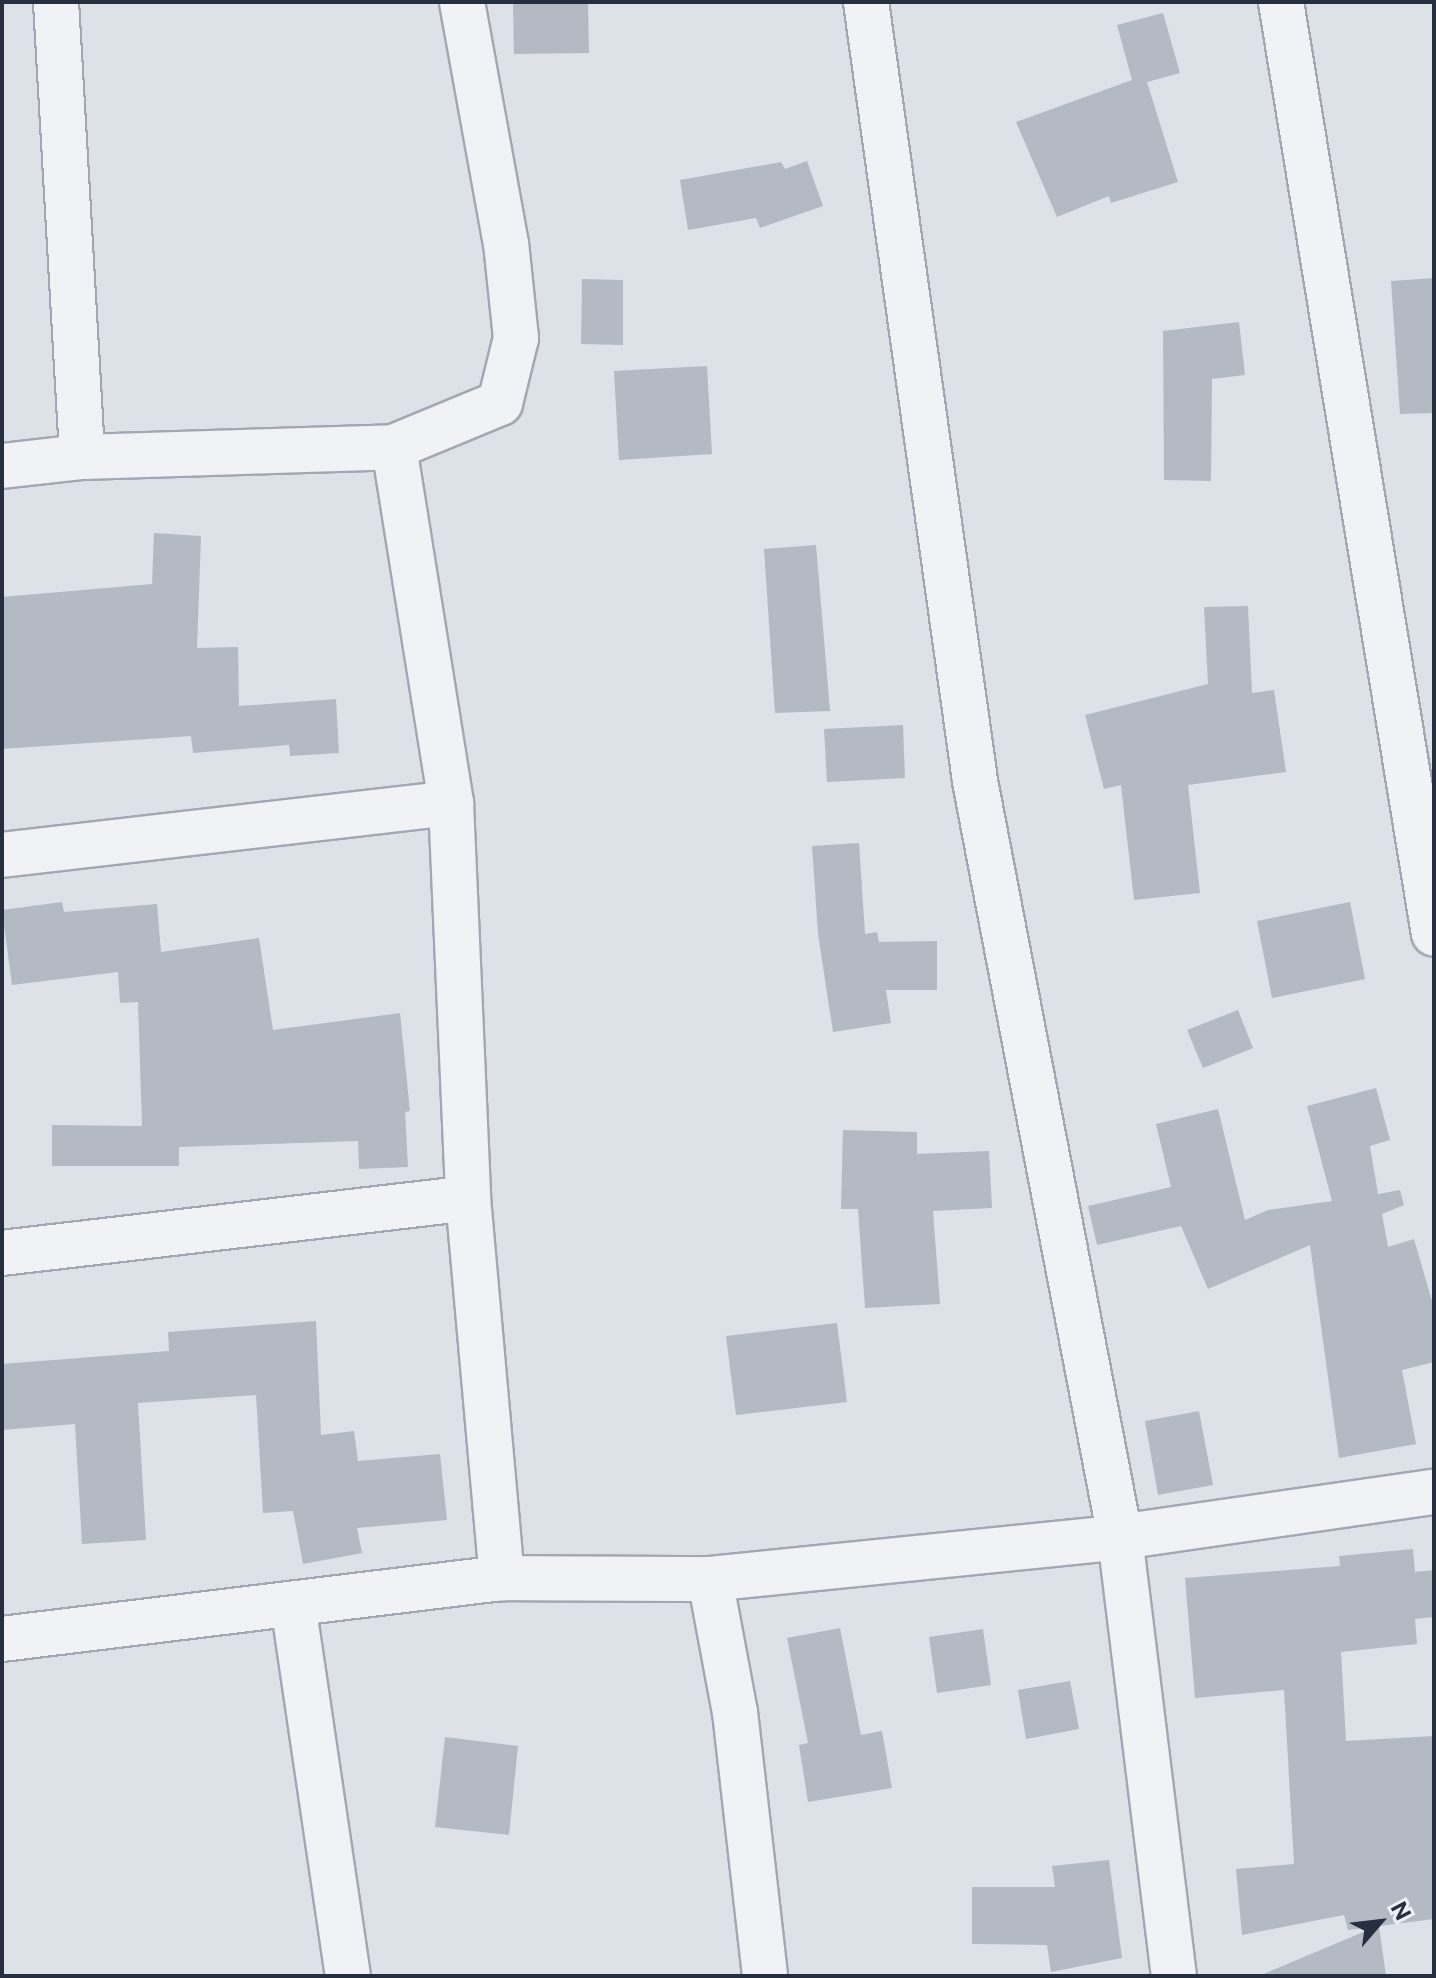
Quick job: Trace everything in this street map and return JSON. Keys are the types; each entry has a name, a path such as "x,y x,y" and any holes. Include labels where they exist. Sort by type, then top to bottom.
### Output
{"street":[{"path":"56,2 82,457"},
{"path":"2,466 82,457 394,447 500,403 516,338 506,243 462,2"},
{"path":"866,2 975,781 1120,1537 1174,1976"},
{"path":"1281,2 1434,934"},
{"path":"394,447 451,803 468,1198 502,1578"},
{"path":"2,855 451,803"},
{"path":"2,1253 468,1198"},
{"path":"2,1639 502,1578 710,1579 1120,1537 1434,1492"},
{"path":"710,1579 735,1712 765,1976"},
{"path":"293,1604 348,1976"}],"building":[{"path":"513,2 588,2 589,53 514,54"},
{"path":"1163,13 1180,73 1147,82 1178,182 1111,203 1109,196 1057,217 1016,122 1132,80 1117,25"},
{"path":"807,161 823,206 760,228 756,218 688,230 680,180 781,162 785,169"},
{"path":"1434,278 1434,413 1400,414 1391,281"},
{"path":"582,279 623,280 623,345 581,344"},
{"path":"1239,322 1245,375 1212,379 1211,481 1164,480 1163,331"},
{"path":"707,366 712,454 619,460 614,371"},
{"path":"154,533 201,536 197,648 238,647 239,706 336,699 339,753 290,756 289,745 193,753 191,736 2,749 2,597 152,584"},
{"path":"816,545 830,711 775,713 764,549"},
{"path":"1248,606 1252,693 1274,690 1286,772 1188,785 1200,893 1134,900 1121,785 1104,789 1085,715 1208,684 1204,607"},
{"path":"903,725 905,778 827,782 824,729"},
{"path":"859,843 865,934 877,932 879,942 937,941 937,990 886,990 891,1023 833,1032 818,934 812,846"},
{"path":"62,902 64,912 157,904 161,952 259,938 273,1030 400,1013 410,1111 405,1112 408,1167 359,1169 358,1141 179,1147 179,1166 52,1166 52,1125 142,1126 138,1002 120,1003 118,972 12,985 2,910"},
{"path":"1350,902 1365,979 1272,998 1257,921"},
{"path":"1238,1010 1253,1048 1203,1068 1187,1030"},
{"path":"1376,1088 1390,1140 1370,1146 1378,1194 1400,1190 1404,1205 1382,1214 1388,1247 1414,1239 1434,1308 1434,1362 1402,1370 1416,1444 1339,1458 1310,1245 1208,1289 1181,1226 1097,1245 1088,1206 1171,1187 1156,1124 1218,1109 1245,1220 1268,1210 1332,1201 1307,1106"},
{"path":"843,1130 917,1132 917,1154 989,1151 992,1208 933,1211 940,1304 865,1308 858,1209 841,1209"},
{"path":"316,1321 321,1435 354,1431 358,1461 440,1454 447,1520 357,1528 362,1553 303,1564 293,1511 263,1513 256,1395 138,1403 146,1540 82,1544 75,1424 2,1430 2,1364 169,1351 168,1332"},
{"path":"837,1323 847,1402 736,1415 726,1336"},
{"path":"1199,1411 1213,1485 1158,1495 1145,1421"},
{"path":"1413,1549 1415,1572 1434,1570 1434,1617 1415,1619 1417,1644 1341,1652 1346,1741 1434,1736 1434,1919 1379,1926 1386,1976 1259,1976 1375,1927 1348,1930 1344,1915 1242,1935 1236,1869 1294,1864 1284,1690 1195,1698 1185,1578 1340,1566 1339,1556"},
{"path":"840,1628 861,1735 882,1731 892,1788 808,1802 799,1745 808,1743 787,1638"},
{"path":"983,1629 991,1685 937,1693 929,1637"},
{"path":"1070,1681 1079,1729 1026,1739 1018,1690"},
{"path":"445,1737 518,1746 509,1835 435,1827"},
{"path":"1109,1860 1122,1958 1051,1972 1047,1945 972,1944 972,1887 1055,1887 1052,1866"}]}
